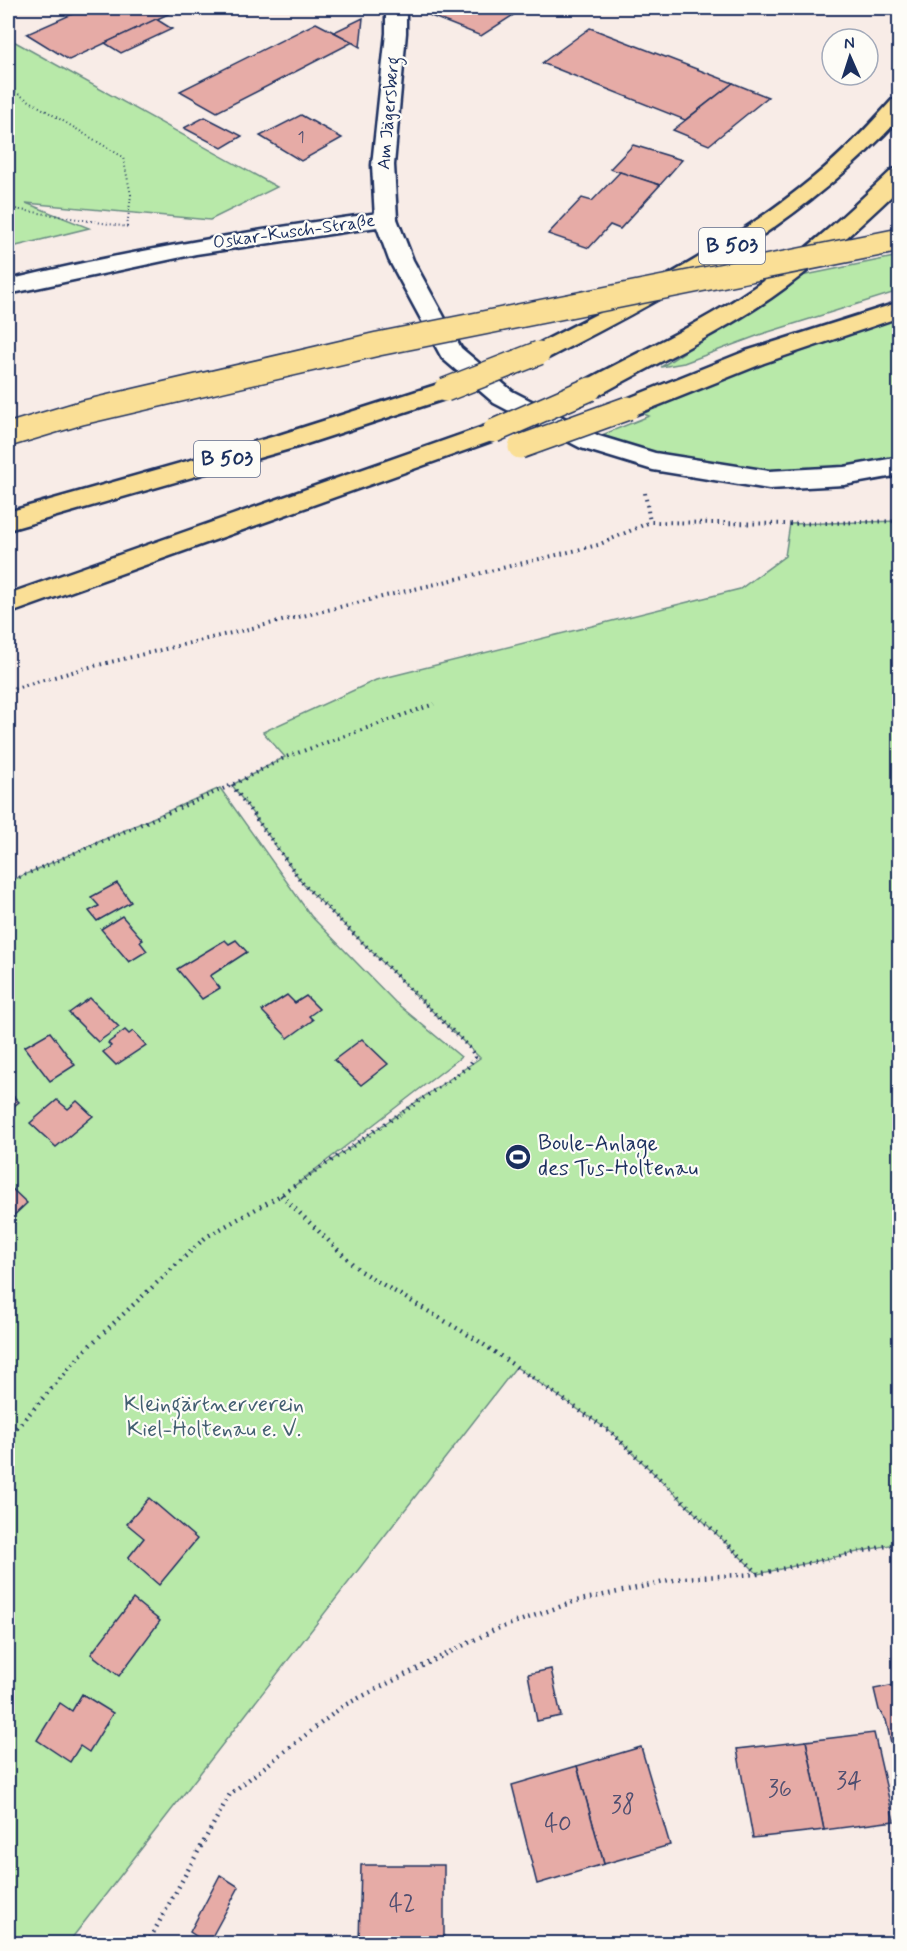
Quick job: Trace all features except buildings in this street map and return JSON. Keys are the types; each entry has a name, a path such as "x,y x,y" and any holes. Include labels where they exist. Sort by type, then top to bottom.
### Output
{"highway":[{"name":"B 503","path":"8,521 288,441 446,390 539,352 625,309 736,243 802,197 881,127 900,105"},
{"name":"B 503","path":"8,604 188,538 494,431 590,389 743,305 775,283 864,210 900,175"},
{"path":"8,435 104,407 378,344 900,240"},
{"path":"188,538 338,510 628,408 755,357 863,319 900,309"}],"street":[{"name":"Am Jägersberg","path":"386,219 383,165 396,33 396,8"},
{"name":"Oskar-Kusch-Straße","path":"8,287 176,250 266,234 386,219 408,274 451,353 503,397 590,442 653,461 769,480 844,476 900,466"}],"path":[{"path":"8,88 123,157 131,195 127,227 8,208"},
{"path":"8,690 102,664 598,545 650,522 790,524 900,521"},
{"path":"8,882 220,788 232,785 286,757 434,704"},
{"path":"8,1438 87,1348 206,1237 281,1195 468,1067 476,1058 471,1049 304,885 232,785"},
{"path":"281,1195 360,1271 477,1340 611,1432 758,1574"},
{"path":"147,1944 230,1794 344,1706 495,1630 576,1601 683,1578 758,1574 900,1543"}],"green space":[{"path":"8,38 277,187 210,220 26,203 89,228 8,248"},
{"path":"899,256 899,291 762,334 684,363 661,367 801,276"},
{"path":"899,309 899,466 769,480 587,441 649,416 628,408"},
{"name":"Kleingärtnerverein Kiel-Holtenau e. V.","path":"899,521 899,1543 758,1574 611,1432 516,1367 68,1943 8,1943 8,882 220,788 311,916 395,1002 461,1057 294,1186 480,1058 304,885 232,785 285,757 263,732 376,680 740,589 785,556 790,524"}],"place":[{"name":"Boule-Anlage des Tus-Holtenau","path":"518,1157"}]}
